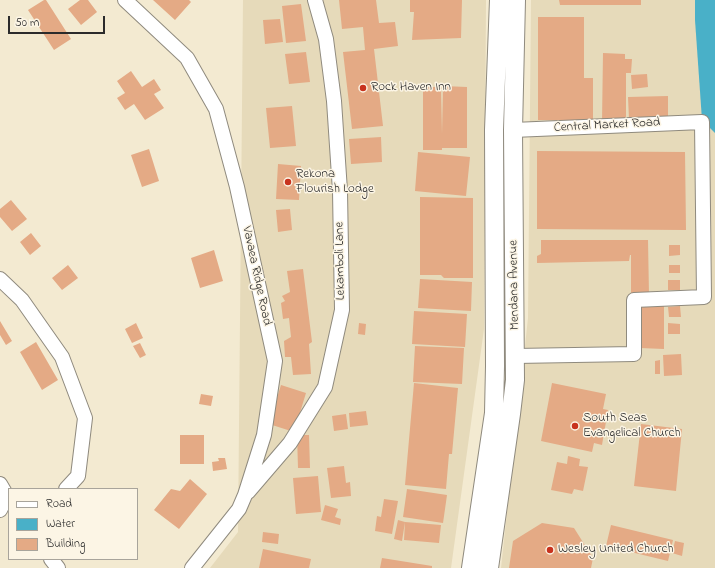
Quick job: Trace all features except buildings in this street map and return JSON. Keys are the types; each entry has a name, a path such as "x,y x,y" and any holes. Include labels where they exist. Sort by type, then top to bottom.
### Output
{"main road":[{"name":"Mendana Avenue","path":"471,568 494,413 494,130 499,0"},
{"name":"Mendana Avenue","path":"489,568 515,380 513,130 516,0"}],"street":[{"name":"Vavaea Ridge Road","path":"125,0 187,58 216,109 237,187 275,361 264,435 240,509 192,568"},
{"name":"Lekamboli Lane","path":"245,495 290,444 325,387 342,310 340,191 334,101 326,39 315,0"},
{"name":"Central Market Road","path":"513,130 702,122 704,297 634,300 634,354 516,356"},
{"path":"0,278 22,300 62,357 85,418 78,476 67,488"},
{"path":"0,510 4,494"},
{"path":"52,560 58,568"}],"shaded area":[{"path":"243,0 486,0 484,329 451,568 210,568 238,532"},
{"path":"531,0 713,0 715,45 715,568 501,568 528,318"}],"water":[{"path":"695,0 715,0 715,133 702,120"}],"place":[{"name":"Rock Haven Inn","path":"363,88"},
{"name":"Rekona Flourish Lodge","path":"288,182"},
{"name":"South Seas Evangelical Church","path":"575,426"},
{"name":"Wesley United Church","path":"550,550"}]}
